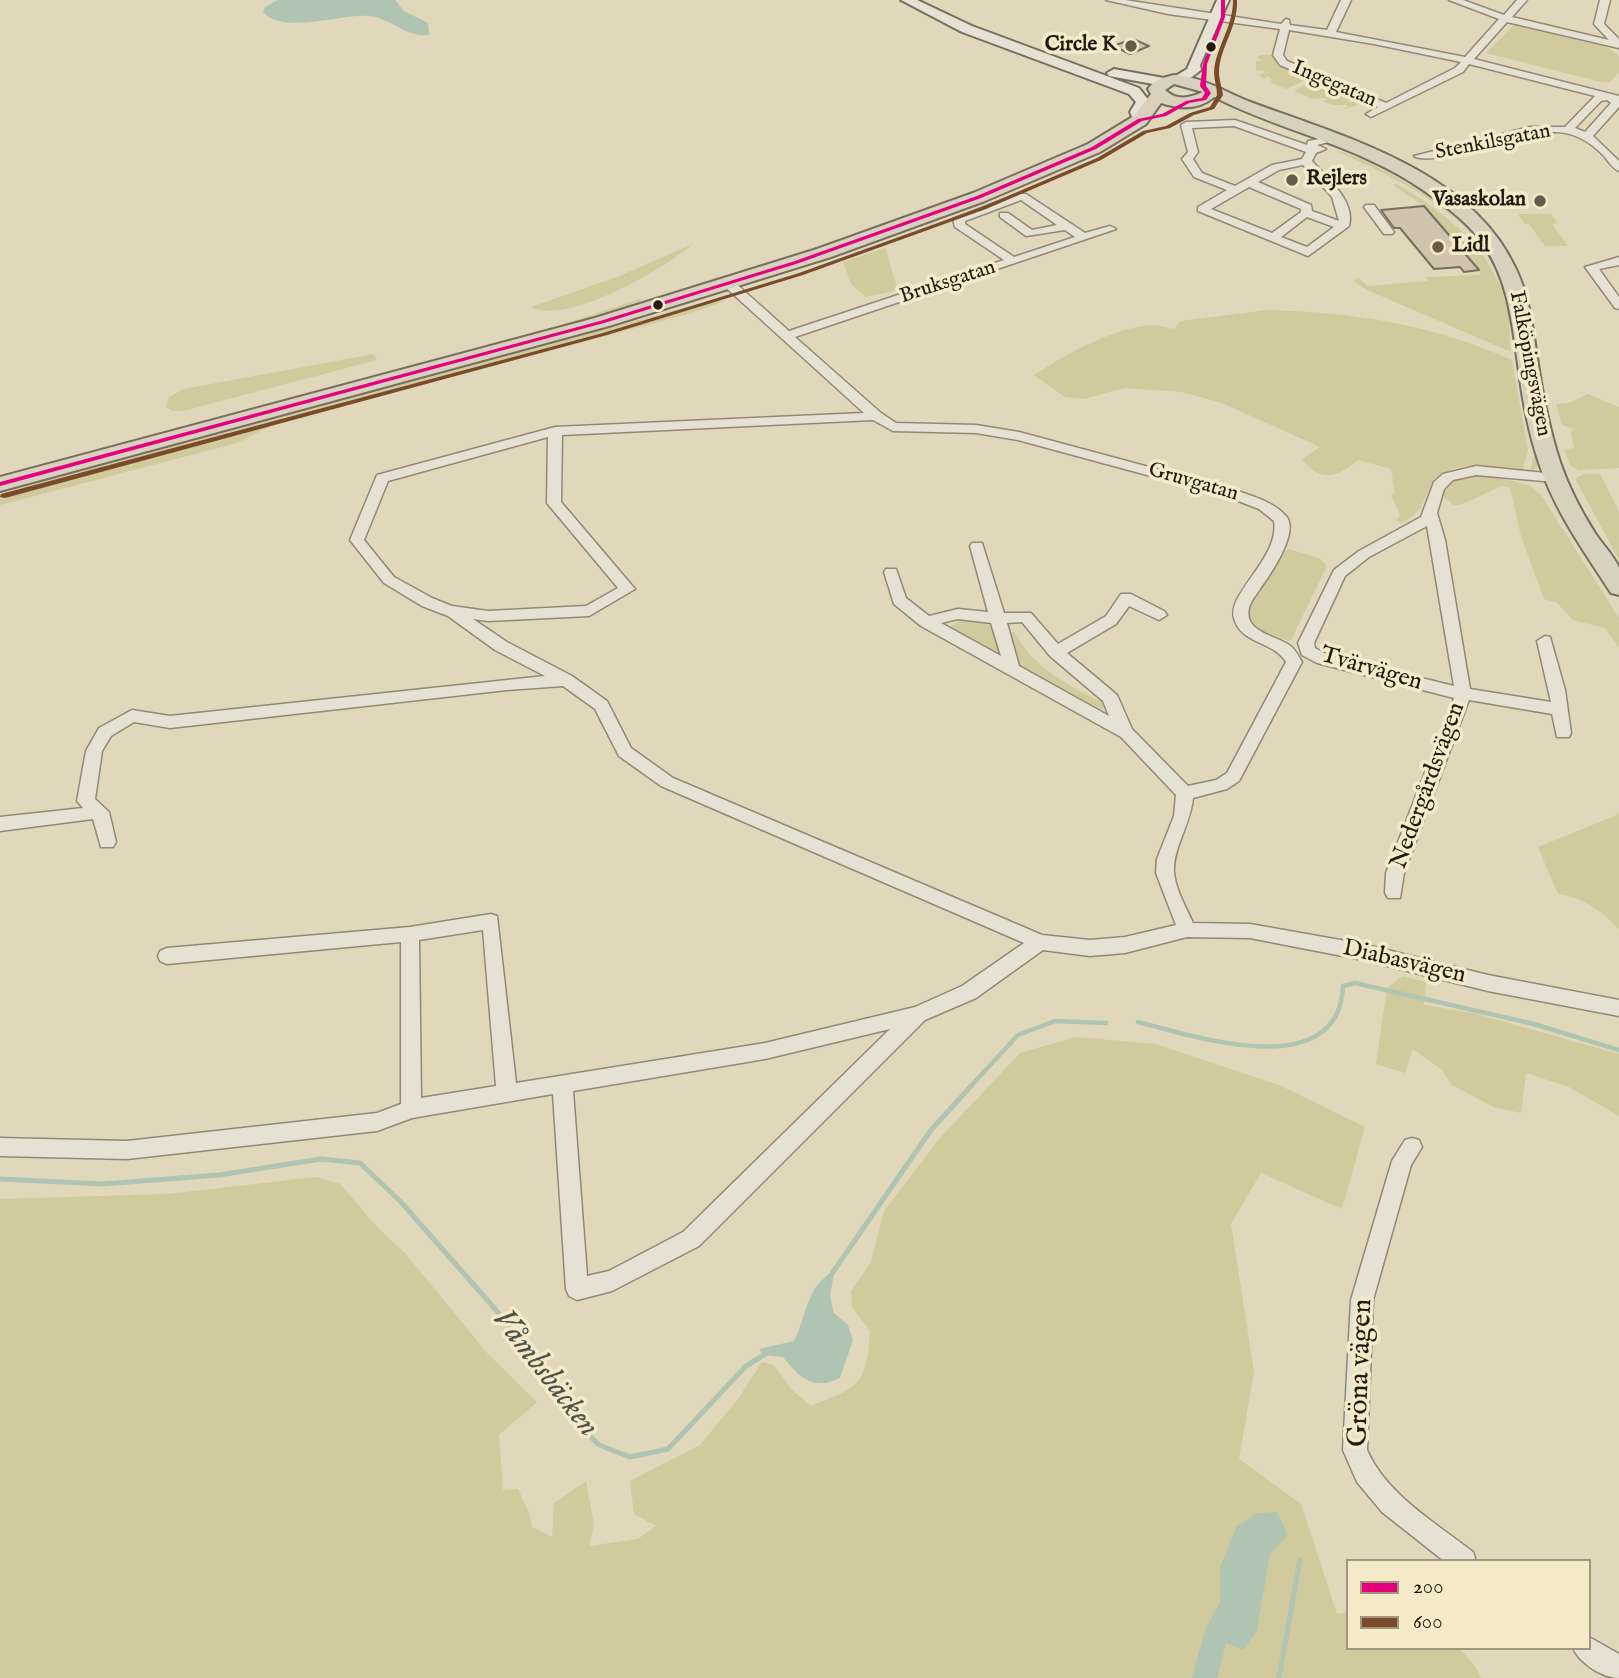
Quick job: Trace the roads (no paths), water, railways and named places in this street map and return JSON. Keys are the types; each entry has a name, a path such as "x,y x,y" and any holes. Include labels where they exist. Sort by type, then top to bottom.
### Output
{"main road":[{"path":"907,0 992,38 1107,79 1140,96 1142,105 1137,112 1147,119"},
{"path":"920,0 973,26 1061,58 1196,96"},
{"path":"1147,119 1166,86 1192,72 1220,12"},
{"path":"0,484 602,322 824,253 979,197 1094,148 1147,119 1180,109 1196,96 1220,12"},
{"path":"1107,79 1166,86 1196,96"},
{"name":"Falköpingsvägen","path":"1196,96 1251,109 1320,147"},
{"name":"Falköpingsvägen","path":"1196,96 1249,114 1320,147 1399,177 1439,201 1496,252 1513,280 1521,304 1536,412 1555,478 1574,515 1619,587"}],"street":[{"path":"1111,0 1220,12"},
{"path":"1144,0 1285,25 1331,30 1470,57 1616,93"},
{"path":"1331,30 1346,0"},
{"path":"1454,0 1507,19 1619,45"},
{"path":"1371,114 1459,70 1522,0"},
{"path":"1605,0 1599,24 1619,45"},
{"name":"Ingegatan","path":"1285,25 1278,55 1283,63 1387,107"},
{"path":"1567,131 1598,98 1616,93"},
{"path":"1616,93 1617,103 1587,136 1601,147 1619,168"},
{"path":"1235,190 1198,175 1187,159 1193,152 1186,125 1235,123 1320,147"},
{"name":"Stenkilsgatan","path":"1419,156 1541,130 1567,131 1587,136"},
{"path":"1320,147 1345,218 1343,226 1308,252 1202,209 1276,167 1320,147"},
{"path":"1248,182 1307,207 1306,213 1273,238"},
{"path":"1013,261 959,225 959,219 1022,196 1084,238"},
{"path":"1370,207 1388,232"},
{"path":"1306,213 1343,226"},
{"path":"1004,215 1030,234 1067,226"},
{"name":"Bruksgatan","path":"786,336 1110,229"},
{"path":"1619,261 1591,267 1619,305"},
{"name":"Gruvgatan","path":"728,283 876,416 893,427 976,429 1019,436 1207,486 1272,511 1281,519 1284,532 1279,545 1241,605 1239,617 1244,627 1286,650 1300,654"},
{"path":"555,431 554,503 627,589 589,611 488,616 450,611 427,602 389,580 357,540 382,478 555,431 876,416"},
{"path":"1185,793 1220,785 1233,777 1291,672 1339,573 1364,554 1431,515 1439,485 1449,476 1462,470 1482,470 1555,478"},
{"name":"Nedergårdsvägen","path":"1394,893 1395,873 1463,694 1438,540 1431,515"},
{"path":"977,546 1012,669"},
{"path":"891,572 900,600 926,622 1127,733"},
{"path":"1056,652 1111,620 1126,598 1159,615"},
{"name":"Diabasvägen","path":"450,611 501,646 566,680 601,705 625,752 667,782 1040,942 1090,948 1125,945 1187,930 1250,931 1363,952 1488,983 1619,1009"},
{"path":"926,622 958,614 997,618 1026,617 1056,652 1111,699 1113,709 1127,733 1185,793 1183,816 1167,859 1165,873 1187,930"},
{"path":"1545,641 1557,690 1563,733"},
{"name":"Tvärvägen","path":"1300,654 1463,694 1558,709"},
{"path":"107,842 100,812 86,801 94,751 104,733 131,716 170,722 507,684 566,680"},
{"path":"0,824 100,812"},
{"path":"167,956 410,934 491,920 507,1093"},
{"path":"410,934 411,1109"},
{"path":"0,1147 127,1150 377,1122 411,1109 765,1051 918,1014 969,992 1040,942"},
{"path":"562,1084 577,1289 612,1282 691,1239 918,1014"},
{"name":"Gröna vägen","path":"1412,1147 1402,1161 1362,1300 1355,1450 1365,1474 1391,1503 1461,1559"},
{"path":"1589,1650 1619,1669"}],"waterway":[{"path":"1138,1022 1226,1043 1291,1045 1317,1035 1335,1017 1343,986 1355,983 1534,1024 1619,1050"},
{"name":"Våmbsbäcken","path":"970,1087 1018,1035 1055,1021 1106,1023"},
{"name":"Våmbsbäcken","path":"833,1272 931,1130 972,1085"},
{"name":"Våmbsbäcken","path":"0,1179 103,1184 219,1175 321,1159 360,1163 401,1202 517,1334 576,1422 599,1445 630,1457 668,1449 746,1366 767,1353"},
{"path":"1279,1678 1300,1560"}],"place":[{"name":"Circle K","path":"1131,46"},
{"name":"Rejlers","path":"1292,180"},
{"name":"Vasaskolan","path":"1540,201"},
{"name":"Lidl","path":"1438,247"}]}
